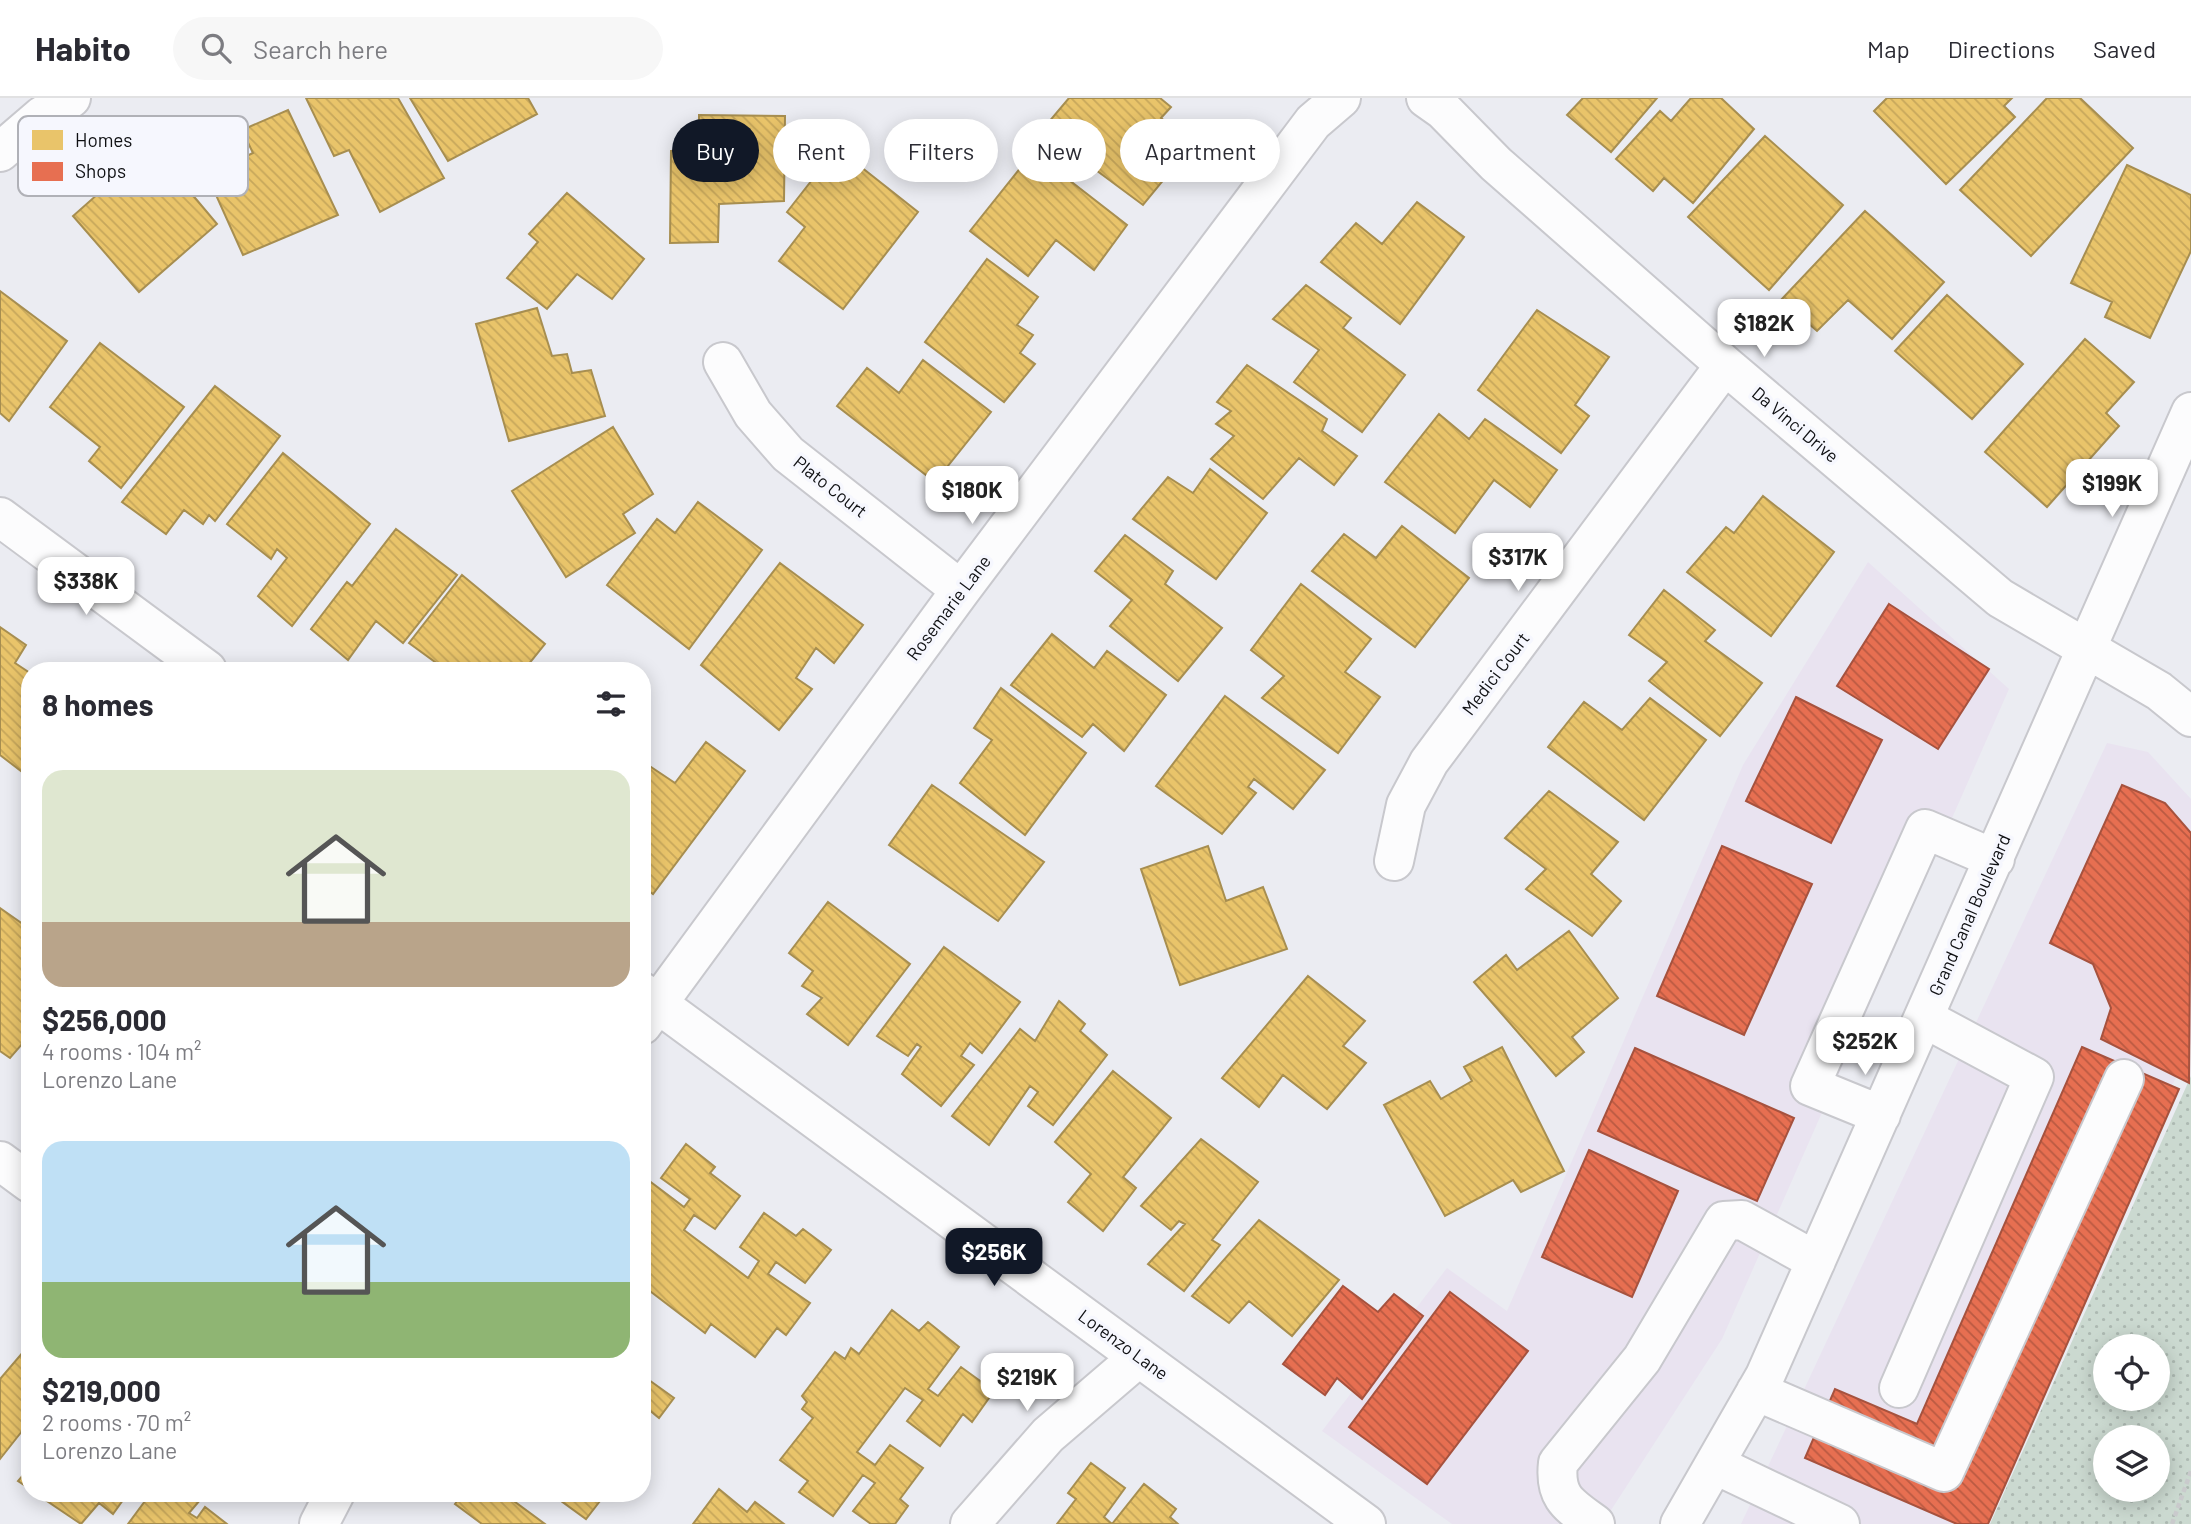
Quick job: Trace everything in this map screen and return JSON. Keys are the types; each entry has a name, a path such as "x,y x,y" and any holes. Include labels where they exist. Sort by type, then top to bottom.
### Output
{"street":[{"path":"41,116 71,98"},
{"name":"Rosemarie Lane","path":"651,1002 1313,122 1341,98"},
{"name":"Da Vinci Drive","path":"1426,98 1443,110 1496,164 1725,365 2000,598 2158,691 2191,717"},
{"path":"0,152 18,136"},
{"name":"Plato Court","path":"723,362 753,414 788,454 961,590"},
{"name":"Medici Court","path":"1394,860 1406,806 1429,762 1725,365"},
{"name":"Grand Canal Boulevard","path":"1680,1524 1756,1391 1816,1261 2191,412"},
{"path":"0,517 196,662"},
{"path":"1881,1115 1810,1086 1925,829 1995,859"},
{"name":"Lorenzo Lane","path":"651,1010 1139,1357 1366,1524"},
{"path":"1899,1388 1956,1295 2034,1077 1924,1018"},
{"path":"1756,1391 1944,1472 2124,1079"},
{"path":"0,1161 21,1176"},
{"path":"1595,1524 1568,1504 1556,1484 1559,1463 1642,1359 1724,1220 1742,1220 1816,1261"},
{"path":"970,1524 1048,1435 1139,1357"},
{"path":"1716,1465 1840,1524"},
{"path":"319,1524 330,1502"}],"path":[{"path":"2172,1524 2191,1471"}],"shaded area":[{"path":"1868,562 2009,689 1722,1339 1602,1524 1452,1524 1322,1431 1447,1268 1507,1311 1743,765"},
{"path":"2107,743 2148,752 2191,799 2191,1043 1980,1524 1741,1524"},
{"path":"2191,1076 2191,1524 1990,1524"}],"building: Homes":[{"path":"306,98 398,98 444,178 380,212 349,150 334,156"},
{"path":"410,98 528,98 537,114 448,161"},
{"path":"1069,98 1160,98 1171,107 1162,119 1120,119 1120,182 1162,182 1143,205 1106,178 1106,119 1051,119"},
{"path":"1583,98 1657,98 1611,152 1567,115"},
{"path":"1691,98 1721,98 1754,129 1693,203 1664,178 1653,191 1616,159 1660,111 1671,121"},
{"path":"1887,98 2012,98 2004,106 2015,117 1946,184 1874,111"},
{"path":"2047,98 2080,98 2133,148 2031,256 1960,190"},
{"path":"288,110 338,215 243,255 216,196 248,196 248,155 253,153 248,143 248,127"},
{"path":"699,115 785,116 785,119 773,119 773,182 784,182 784,201 719,204 718,242 670,243 671,151 672,182 759,182 759,119 699,119"},
{"path":"1765,136 1843,205 1769,290 1688,217"},
{"path":"2127,165 2191,195 2191,251 2150,338 2105,317 2112,302 2071,283"},
{"path":"870,174 918,212 843,309 779,261 805,227 787,212 810,182 870,182"},
{"path":"1012,178 1012,182 1072,182 1127,225 1094,270 1056,240 1028,276 970,231"},
{"path":"567,193 644,259 612,299 577,274 547,309 507,278 538,242 529,234"},
{"path":"96,196 193,196 217,224 139,292 73,216"},
{"path":"1417,202 1464,237 1400,324 1321,262 1356,223 1382,244"},
{"path":"1865,211 1944,282 1892,339 1848,300 1817,331 1781,300"},
{"path":"987,259 1038,297 1017,325 1033,335 1020,353 1035,364 1004,402 925,342"},
{"path":"1306,285 1351,318 1343,328 1405,375 1362,432 1294,382 1319,350 1273,319"},
{"path":"0,291 67,341 9,421 0,413"},
{"path":"1947,295 2023,364 1972,419 1895,351"},
{"path":"537,308 552,356 567,354 572,373 591,370 605,416 509,441 476,324"},
{"path":"1537,310 1609,357 1575,405 1589,416 1561,453 1478,390"},
{"path":"2085,339 2134,382 2106,413 2119,426 2047,507 1985,452"},
{"path":"100,343 184,407 121,488 89,461 100,447 50,407"},
{"path":"923,360 991,412 935,482 837,406 867,368 899,393"},
{"path":"1247,365 1327,419 1322,431 1357,456 1334,485 1299,458 1263,499 1211,459 1234,436 1216,424 1231,411 1217,402"},
{"path":"215,386 280,436 215,521 209,515 203,524 184,510 166,534 122,502"},
{"path":"1439,414 1469,439 1485,419 1557,470 1530,507 1494,480 1455,533 1385,482"},
{"path":"613,427 653,494 623,514 635,533 566,577 512,491"},
{"path":"283,453 370,524 292,626 258,596 287,558 277,549 271,559 227,524"},
{"path":"1210,469 1267,513 1216,579 1133,519 1168,477 1193,493"},
{"path":"1763,496 1834,552 1771,636 1687,572 1726,527 1734,533"},
{"path":"698,502 762,550 689,649 607,585 657,519 675,533"},
{"path":"1402,526 1469,578 1415,647 1312,571 1344,534 1376,558"},
{"path":"396,529 457,575 403,643 376,621 348,660 311,629 347,582 352,586"},
{"path":"1125,535 1173,571 1165,584 1222,628 1178,681 1110,626 1132,600 1095,571"},
{"path":"780,563 863,625 834,663 816,648 796,678 812,689 779,730 701,665"},
{"path":"462,575 545,644 530,662 435,662 409,643"},
{"path":"1301,584 1371,639 1345,672 1380,697 1338,753 1262,698 1284,676 1251,650"},
{"path":"1664,590 1715,630 1705,641 1762,683 1720,736 1649,681 1667,662 1629,635"},
{"path":"0,627 26,645 15,663 21,667 21,771 0,755"},
{"path":"1052,634 1094,668 1107,651 1166,695 1124,751 1093,724 1082,737 1011,685"},
{"path":"1001,688 1086,753 1025,835 960,783 992,740 974,728"},
{"path":"1225,696 1325,770 1293,809 1254,779 1248,787 1256,793 1222,834 1156,786"},
{"path":"1650,698 1706,740 1644,820 1548,747 1584,702 1622,730"},
{"path":"706,742 745,771 653,894 651,767 675,783"},
{"path":"932,785 1044,862 998,921 889,845"},
{"path":"1549,791 1618,842 1591,874 1621,901 1592,936 1526,889 1546,869 1505,838"},
{"path":"1208,846 1226,901 1263,887 1287,949 1180,985 1141,869"},
{"path":"828,902 910,964 848,1045 807,1014 822,998 802,986 813,971 789,953"},
{"path":"0,908 21,923 21,1045 10,1058 0,1051"},
{"path":"1569,931 1618,998 1572,1037 1584,1052 1556,1076 1474,982 1506,955 1517,970"},
{"path":"944,947 1020,1002 982,1053 970,1043 961,1056 974,1065 941,1106 902,1074 921,1047 917,1044 908,1056 877,1036"},
{"path":"1308,976 1365,1021 1343,1046 1366,1063 1327,1109 1283,1075 1259,1107 1222,1078"},
{"path":"1059,1001 1085,1024 1080,1031 1107,1055 1053,1125 1028,1106 1038,1092 1030,1086 989,1145 952,1116 1020,1029 1035,1041"},
{"path":"1502,1047 1564,1171 1521,1192 1513,1180 1445,1216 1384,1105 1430,1081 1441,1099 1472,1081 1464,1067"},
{"path":"1113,1071 1171,1118 1123,1177 1136,1188 1103,1231 1068,1202 1091,1174 1055,1142"},
{"path":"1201,1139 1258,1182 1212,1240 1220,1245 1184,1291 1148,1264 1185,1224 1179,1221 1171,1230 1141,1206"},
{"path":"686,1144 715,1167 710,1173 740,1196 715,1229 694,1215 684,1230 748,1278 759,1261 740,1247 764,1213 796,1236 803,1229 831,1250 805,1283 776,1262 768,1274 810,1303 786,1335 777,1328 755,1357 711,1324 705,1333 651,1292 651,1182 684,1207 690,1199 661,1178"},
{"path":"1259,1220 1339,1280 1292,1336 1249,1301 1229,1323 1192,1296"},
{"path":"892,1310 919,1331 928,1322 959,1347 928,1389 938,1396 961,1367 994,1391 972,1422 963,1414 940,1446 907,1421 923,1400 905,1388 857,1452 875,1465 890,1445 923,1468 900,1499 908,1506 895,1524 871,1524 853,1511 875,1483 863,1475 833,1516 799,1492 808,1481 780,1460 813,1418 802,1409 807,1402 802,1396 835,1352 845,1359 851,1348 859,1354"},
{"path":"21,1354 21,1432 0,1459 0,1379"},
{"path":"651,1381 674,1398 659,1418 651,1411"},
{"path":"1091,1463 1125,1488 1104,1517 1112,1524 1057,1524 1076,1499 1068,1493"},
{"path":"1144,1484 1176,1509 1170,1517 1178,1524 1112,1524"},
{"path":"719,1489 747,1512 755,1502 784,1524 693,1524"},
{"path":"48,1502 122,1502 113,1514 99,1503 81,1524"},
{"path":"144,1502 198,1502 189,1513 197,1518 205,1507 227,1524 128,1524"},
{"path":"515,1502 545,1524 482,1524 455,1504"},
{"path":"562,1502 599,1502 586,1519"}],"building: Shops":[{"path":"1889,604 1989,669 1938,749 1837,686"},
{"path":"1796,697 1882,740 1831,843 1746,801"},
{"path":"2122,785 2165,803 2191,833 2189,1083 2101,1039 2111,1008 2093,964 2050,943"},
{"path":"1722,846 1812,884 1744,1035 1657,996"},
{"path":"2082,1047 2179,1089 1988,1524 1957,1524 1805,1458 1835,1389 1917,1424"},
{"path":"1635,1048 1794,1118 1757,1201 1598,1131"},
{"path":"1589,1150 1678,1191 1632,1297 1542,1257"},
{"path":"1343,1286 1378,1312 1394,1294 1423,1316 1362,1399 1337,1378 1325,1395 1283,1364"},
{"path":"1450,1292 1528,1351 1427,1484 1349,1427"}]}
